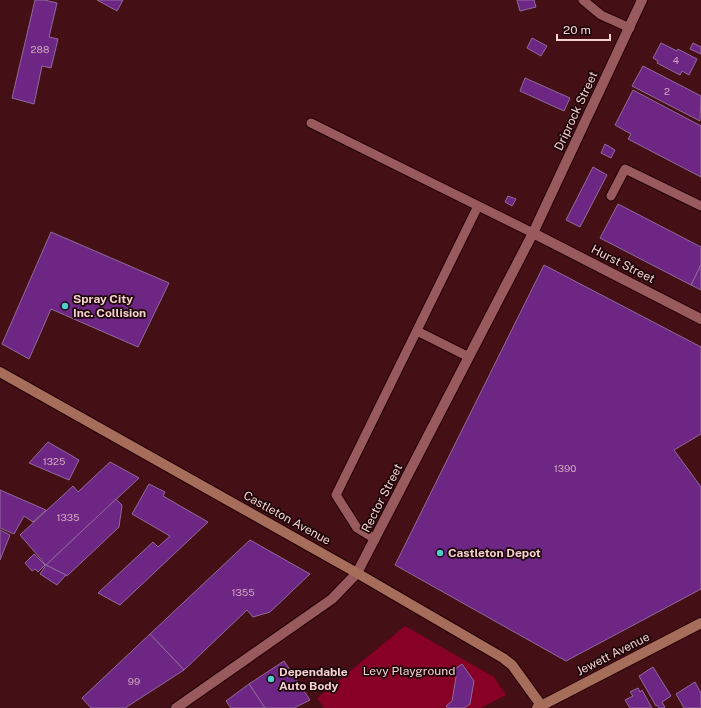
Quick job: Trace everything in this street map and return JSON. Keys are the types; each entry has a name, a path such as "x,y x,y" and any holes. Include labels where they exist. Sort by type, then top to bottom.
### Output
{"street":[{"name":"Driprock Street","path":"533,233 642,0"},
{"name":"Hurst Street","path":"533,233 701,319"},
{"name":"Rector Street","path":"176,708 332,599 357,573 533,233"},
{"name":"Castleton Avenue","path":"0,372 357,573 507,660 541,707"},
{"name":"Jewett Avenue","path":"541,707 701,623"}],"lane":[{"path":"583,0 600,15 630,28"},
{"path":"310,123 533,233"},
{"path":"611,196 625,169 701,206"},
{"path":"375,539 357,528 336,495 478,206"},
{"path":"417,330 469,357"}],"green space":[{"name":"Levy Playground","path":"405,626 494,677 506,695 481,708 324,708 317,698"}],"building":[{"path":"35,0 44,0 57,3 49,37 58,39 51,68 42,66 34,104 12,98"},
{"path":"97,0 123,0 117,11"},
{"path":"517,0 534,0 536,7 520,11"},
{"path":"532,38 547,46 541,56 527,48"},
{"path":"661,43 677,51 678,49 697,59 689,75 682,71 680,75 657,63 658,61 653,58"},
{"path":"693,43 701,47 701,54 690,49"},
{"path":"643,66 701,96 700,121 632,86"},
{"path":"525,78 570,98 564,111 520,91"},
{"path":"633,90 701,126 701,177 628,139 631,134 615,125"},
{"path":"605,144 615,150 611,158 601,153"},
{"path":"593,167 607,175 580,227 566,220"},
{"path":"508,196 516,199 512,206 505,202"},
{"path":"618,204 701,247 701,265 691,285 600,238"},
{"path":"51,232 169,283 138,347 51,309 29,359 2,344"},
{"path":"544,265 701,347 701,434 674,450 701,487 701,589 566,661 395,565"},
{"path":"701,265 701,290 691,285"},
{"path":"48,442 79,460 69,480 29,463"},
{"path":"110,462 139,478 46,565 20,535 73,486 78,492"},
{"path":"149,484 165,492 163,496 208,522 120,605 98,593 153,542 158,547 170,536 132,514"},
{"path":"0,490 46,510 33,522 24,516 14,534 0,528"},
{"path":"116,499 122,505 119,527 67,576 46,565"},
{"path":"0,530 10,535 0,560"},
{"path":"250,540 310,574 270,612 253,617 247,610 184,670 150,634"},
{"path":"34,554 45,565 38,572 35,569 32,571 25,563"},
{"path":"46,565 66,575 57,585 40,574"},
{"path":"150,634 184,670 125,708 91,708 82,698"},
{"path":"284,661 310,700 294,708 265,708 249,684"},
{"path":"462,664 474,681 470,704 464,708 448,708 446,706 452,701 456,677 452,671"},
{"path":"653,667 671,696 662,702 665,707 664,708 659,708 657,705 656,706 639,676"},
{"path":"695,682 701,693 701,708 684,708 676,694"},
{"path":"249,684 265,708 231,708 226,701"},
{"path":"638,688 640,692 642,690 652,708 630,708 625,700 633,696 630,692"}],"place":[{"name":"Spray City Inc. Collision","path":"65,306"},
{"name":"Castleton Depot","path":"440,553"},
{"name":"Dependable Auto Body","path":"271,679"}]}
